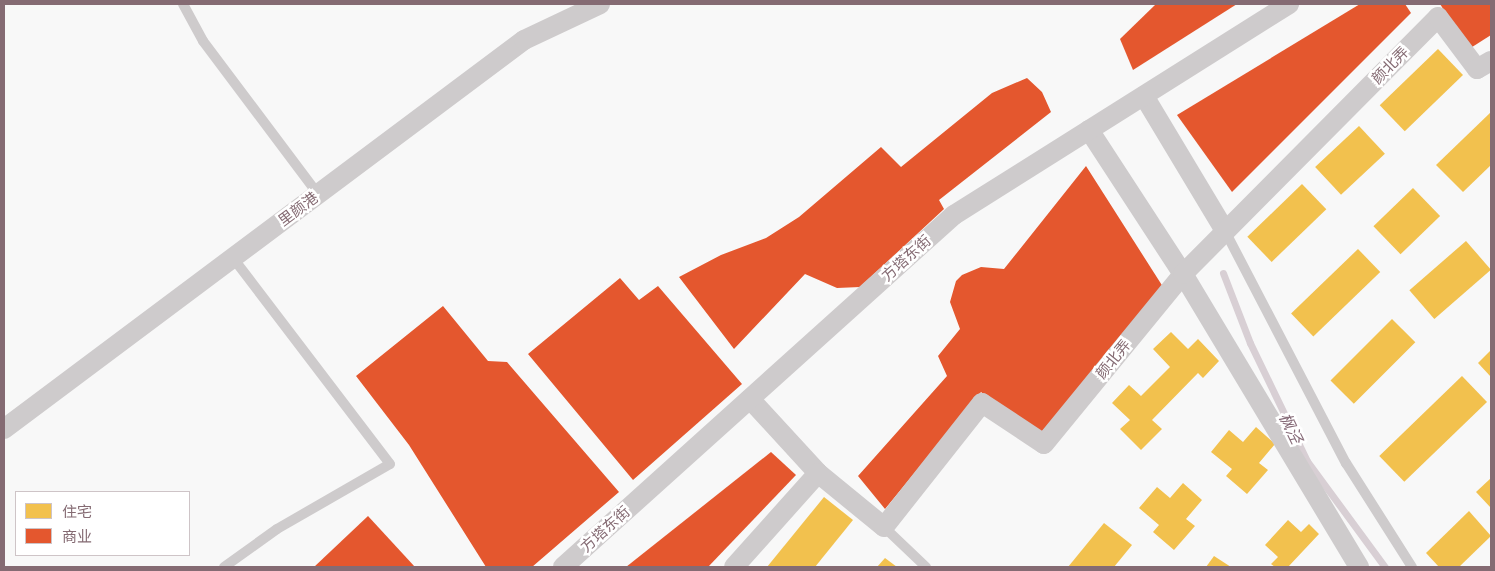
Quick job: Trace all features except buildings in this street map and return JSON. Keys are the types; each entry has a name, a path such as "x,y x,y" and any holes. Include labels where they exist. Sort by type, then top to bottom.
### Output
{"street":[{"name":"里颜港","path":"4,429 524,40 600,4"},
{"name":"方塔东街","path":"563,567 954,215 1290,4"},
{"name":"颜北弄","path":"884,527 982,403 1044,444 1183,274 1438,18 1477,69 1491,61"},
{"path":"1144,96 1225,231"},
{"path":"1089,130 1183,274 1360,567"},
{"path":"750,399 818,473 884,527"},
{"path":"734,567 818,473"}],"lane":[{"path":"183,4 203,41 318,194"},
{"path":"1225,231 1346,464 1412,567"},
{"path":"224,567 277,529 390,464 233,258"},
{"path":"884,527 926,567"}],"waterway":[{"name":"枫泾","path":"1223,273 1250,343 1307,461 1385,567"}]}
